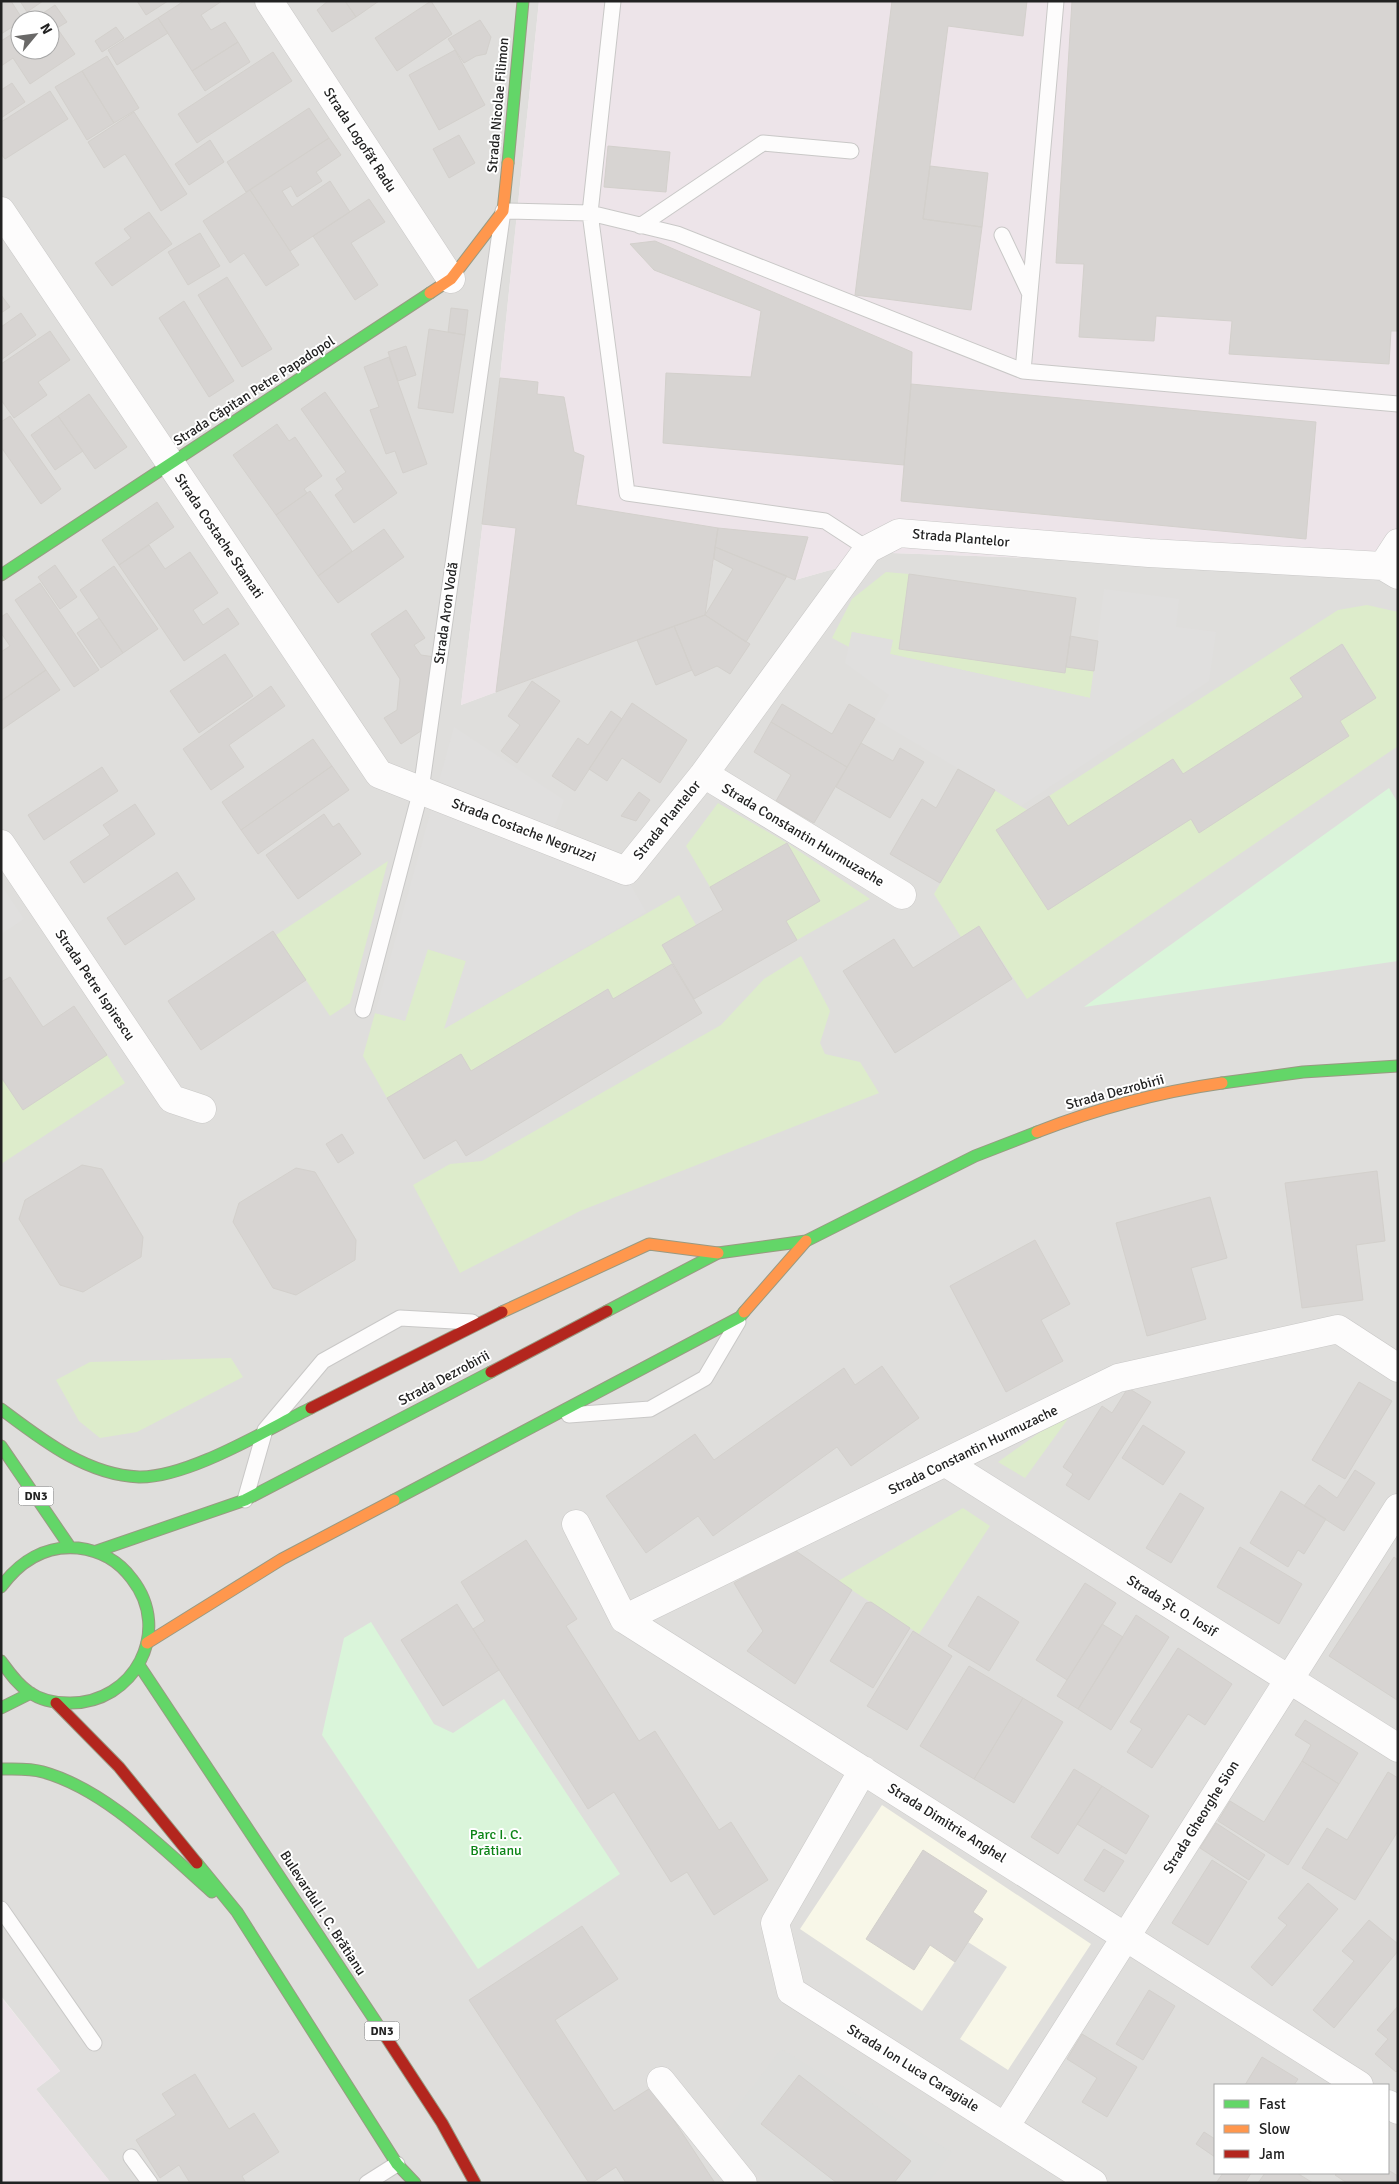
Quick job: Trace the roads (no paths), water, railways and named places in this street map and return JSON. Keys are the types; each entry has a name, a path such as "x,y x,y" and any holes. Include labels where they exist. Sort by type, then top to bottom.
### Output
{"main road":[{"name":"Strada Nicolae Filimon","path":"504,211 523,1"},
{"name":"Strada Căpitan Petre Papadopol","path":"1,575 451,279 504,211"},
{"name":"Strada Dezrobirii","path":"97,1551 245,1500 718,1253 806,1241 976,1156 1083,1114 1195,1087 1303,1072 1398,1066"},
{"name":"Strada Dezrobirii","path":"147,1643 282,1559 740,1317 806,1241"},
{"path":"1,1409 41,1439 79,1460 107,1471 130,1476 159,1474 185,1468 481,1323 649,1244 718,1253"},
{"name":"DN3","path":"1,1446 70,1547"},
{"path":"1,1587 9,1574 26,1561 46,1551 70,1547 97,1551 122,1566 140,1588 148,1615 147,1643 139,1665 124,1684 103,1697 80,1704 56,1703 32,1694 12,1678 1,1661"},
{"name":"Bulevardul I. C. Brătianu","path":"139,1665 290,1890 442,2123 475,2183"},
{"path":"1,1708 32,1694"},
{"path":"56,1703 119,1767 237,1912 397,2164 415,2183"},
{"path":"1,1769 19,1768 44,1772 70,1782 102,1801 237,1912"}],"street":[{"name":"Strada Logofăt Radu","path":"269,1 451,279"},
{"name":"Strada Costache Stamati","path":"1,211 379,774 421,790"},
{"name":"Strada Plantelor","path":"626,871 704,774 868,549 899,533 1390,570"},
{"path":"1390,570 1398,543"},
{"name":"Strada Constantin Hurmuzache","path":"704,774 902,895"},
{"name":"Strada Costache Negruzzi","path":"421,790 626,871"},
{"name":"Strada Petre Ispirescu","path":"1,844 172,1098 202,1109"},
{"name":"Strada Constantin Hurmuzache","path":"624,1619 1118,1378 1338,1329 1398,1368"},
{"name":"Strada Șt. O. Iosif","path":"946,1463 1398,1748"},
{"name":"Strada Gheorghe Sion","path":"1005,2127 1398,1508"},
{"path":"576,1524 624,1619"},
{"name":"Strada Dimitrie Anghel","path":"624,1619 1357,2084"},
{"name":"Strada Ion Luca Caragiale","path":"863,1770 775,1923 791,1991 1093,2183"},
{"path":"661,2081 743,2183"}],"lane":[{"path":"612,1 590,214 628,493 825,521 868,549"},
{"path":"1023,371 1056,1"},
{"path":"640,226 763,143 851,151"},
{"path":"504,211 590,214 677,234 1023,371 1398,404"},
{"name":"Strada Aron Vodă","path":"364,1010 421,790 504,211"},
{"path":"1002,235 1030,293"},
{"path":"557,1415 650,1409 706,1378 740,1317"},
{"path":"245,1500 265,1430 323,1361 400,1318 481,1323"},
{"path":"1,1909 94,2043"},
{"path":"131,2157 150,2183"},
{"path":"367,2183 397,2164"},
{"path":"391,2183 397,2164"}],"park label":[{"name":"Parc I. C. Brătianu","path":"496,1842"}]}
